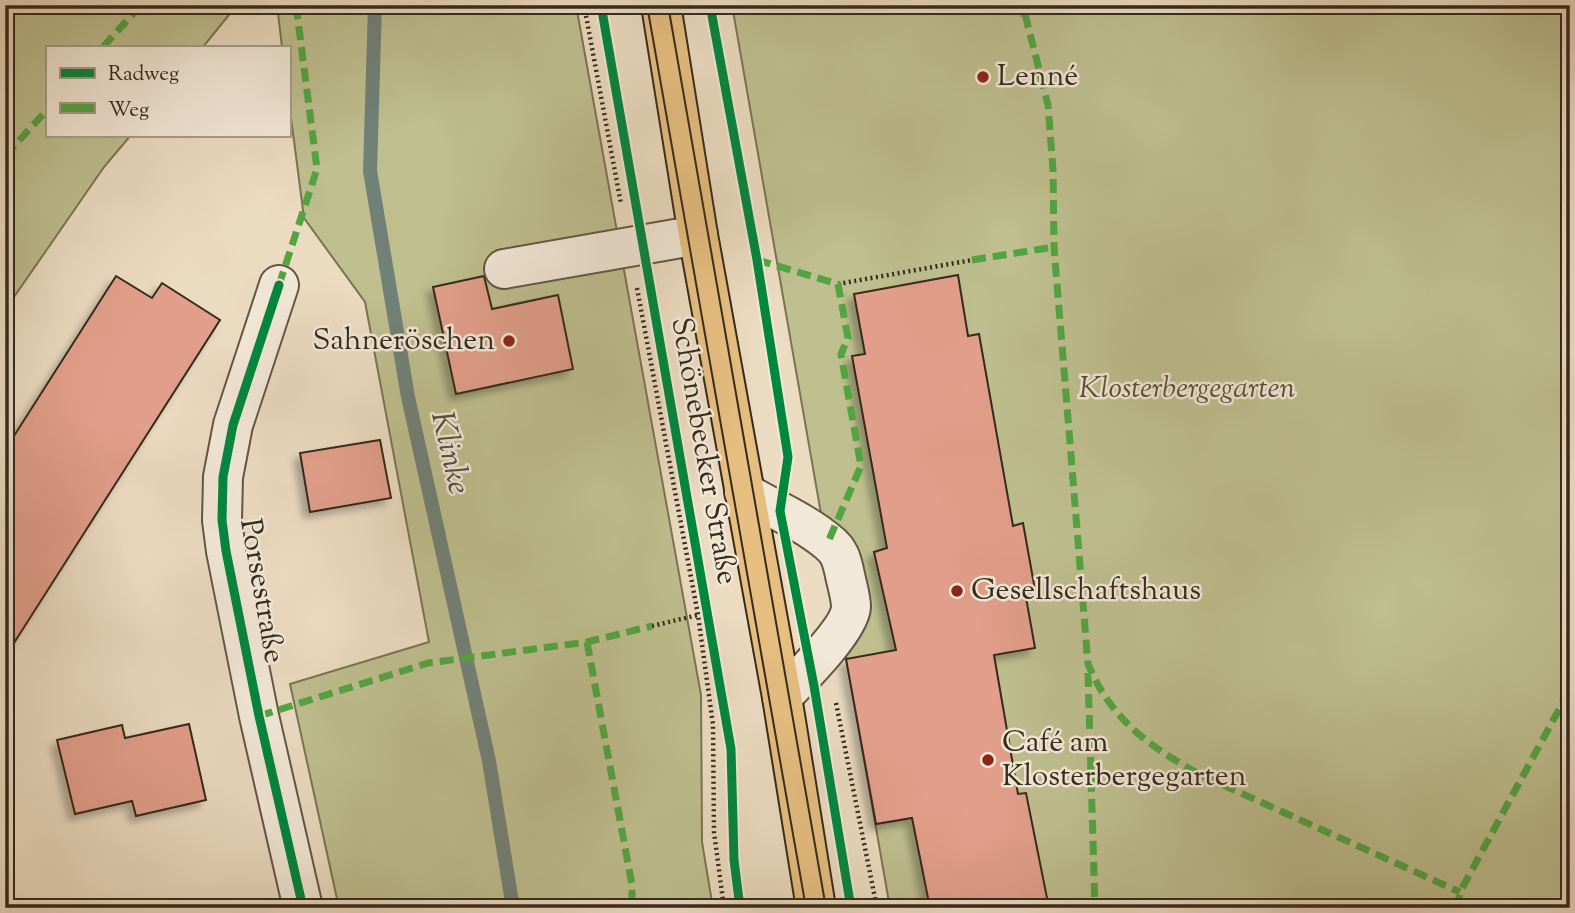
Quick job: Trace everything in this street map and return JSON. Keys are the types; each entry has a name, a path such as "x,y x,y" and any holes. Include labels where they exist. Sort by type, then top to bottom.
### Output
{"main road":[{"name":"Schönebecker Straße","path":"661,5 698,235 782,697 816,908"}],"street":[{"path":"504,269 698,235"},
{"name":"Porsestraße","path":"279,285 233,425 223,477 222,520 259,716 303,908"},
{"path":"744,492 780,511 828,541 836,549 841,558 851,608 838,633 782,697"}],"path":[{"path":"838,284 972,260"},
{"path":"780,511 788,457"},
{"path":"652,626 698,615"},
{"path":"825,649 877,908"}],"green space":[{"path":"5,5 237,5 204,46 46,46 46,136 130,136 104,167 5,310"},
{"path":"277,5 576,5 701,695 702,842 713,908 339,908 290,684 429,642 365,302 304,218 290,110 290,46 282,46"},
{"name":"Klosterbergegarten","path":"732,5 1570,5 1570,908 890,908"}],"building":[{"name":"Gesellschaftshaus","path":"958,275 968,336 979,334 1013,526 1023,523 1035,590 1025,592 1035,648 994,655 1018,794 1026,793 1049,908 930,908 912,818 876,824 846,659 896,650 874,552 887,548 852,356 865,354 854,294"},
{"path":"116,276 152,298 162,283 220,320 5,657 5,450"},
{"name":"Sahneröschen","path":"484,276 492,309 558,295 573,369 456,394 433,287"},
{"path":"380,440 391,498 310,512 300,453"},
{"path":"189,724 206,800 136,816 132,801 75,814 57,740 122,725 125,738"}],"waterway":[{"name":"Klinke","path":"375,5 370,171 408,397 489,761 513,908"}],"tram line":[{"path":"647,5 806,908"},
{"path":"668,5 826,908"}],"marked path":[{"path":"104,46 141,5"},
{"path":"279,285 317,169 296,5"},
{"path":"980,5 1025,14 1037,5"},
{"path":"1025,14 1048,105 1053,170 1054,247 1088,664 1097,684 1121,717 1166,755 1203,776 1460,892"},
{"path":"5,156 46,111"},
{"path":"972,260 1054,247"},
{"path":"757,260 838,284 848,338 841,354 861,466 828,542"},
{"path":"259,716 428,663 587,642 652,626"},
{"path":"587,642 632,885 632,908"},
{"path":"1088,673 1095,908"},
{"path":"1457,908 1460,892 1570,689"}],"cycle path":[{"path":"601,5 731,749 734,860 740,908"},
{"path":"710,5 757,260 788,457 780,511 814,686 851,908"},
{"path":"279,285 233,425 223,477 222,520 259,716 303,908"}],"place":[{"name":"Lenné","path":"983,77"},
{"name":"Sahneröschen","path":"509,341"},
{"name":"Gesellschaftshaus","path":"957,591"},
{"name":"Café am Klosterbergegarten","path":"988,760"}]}
